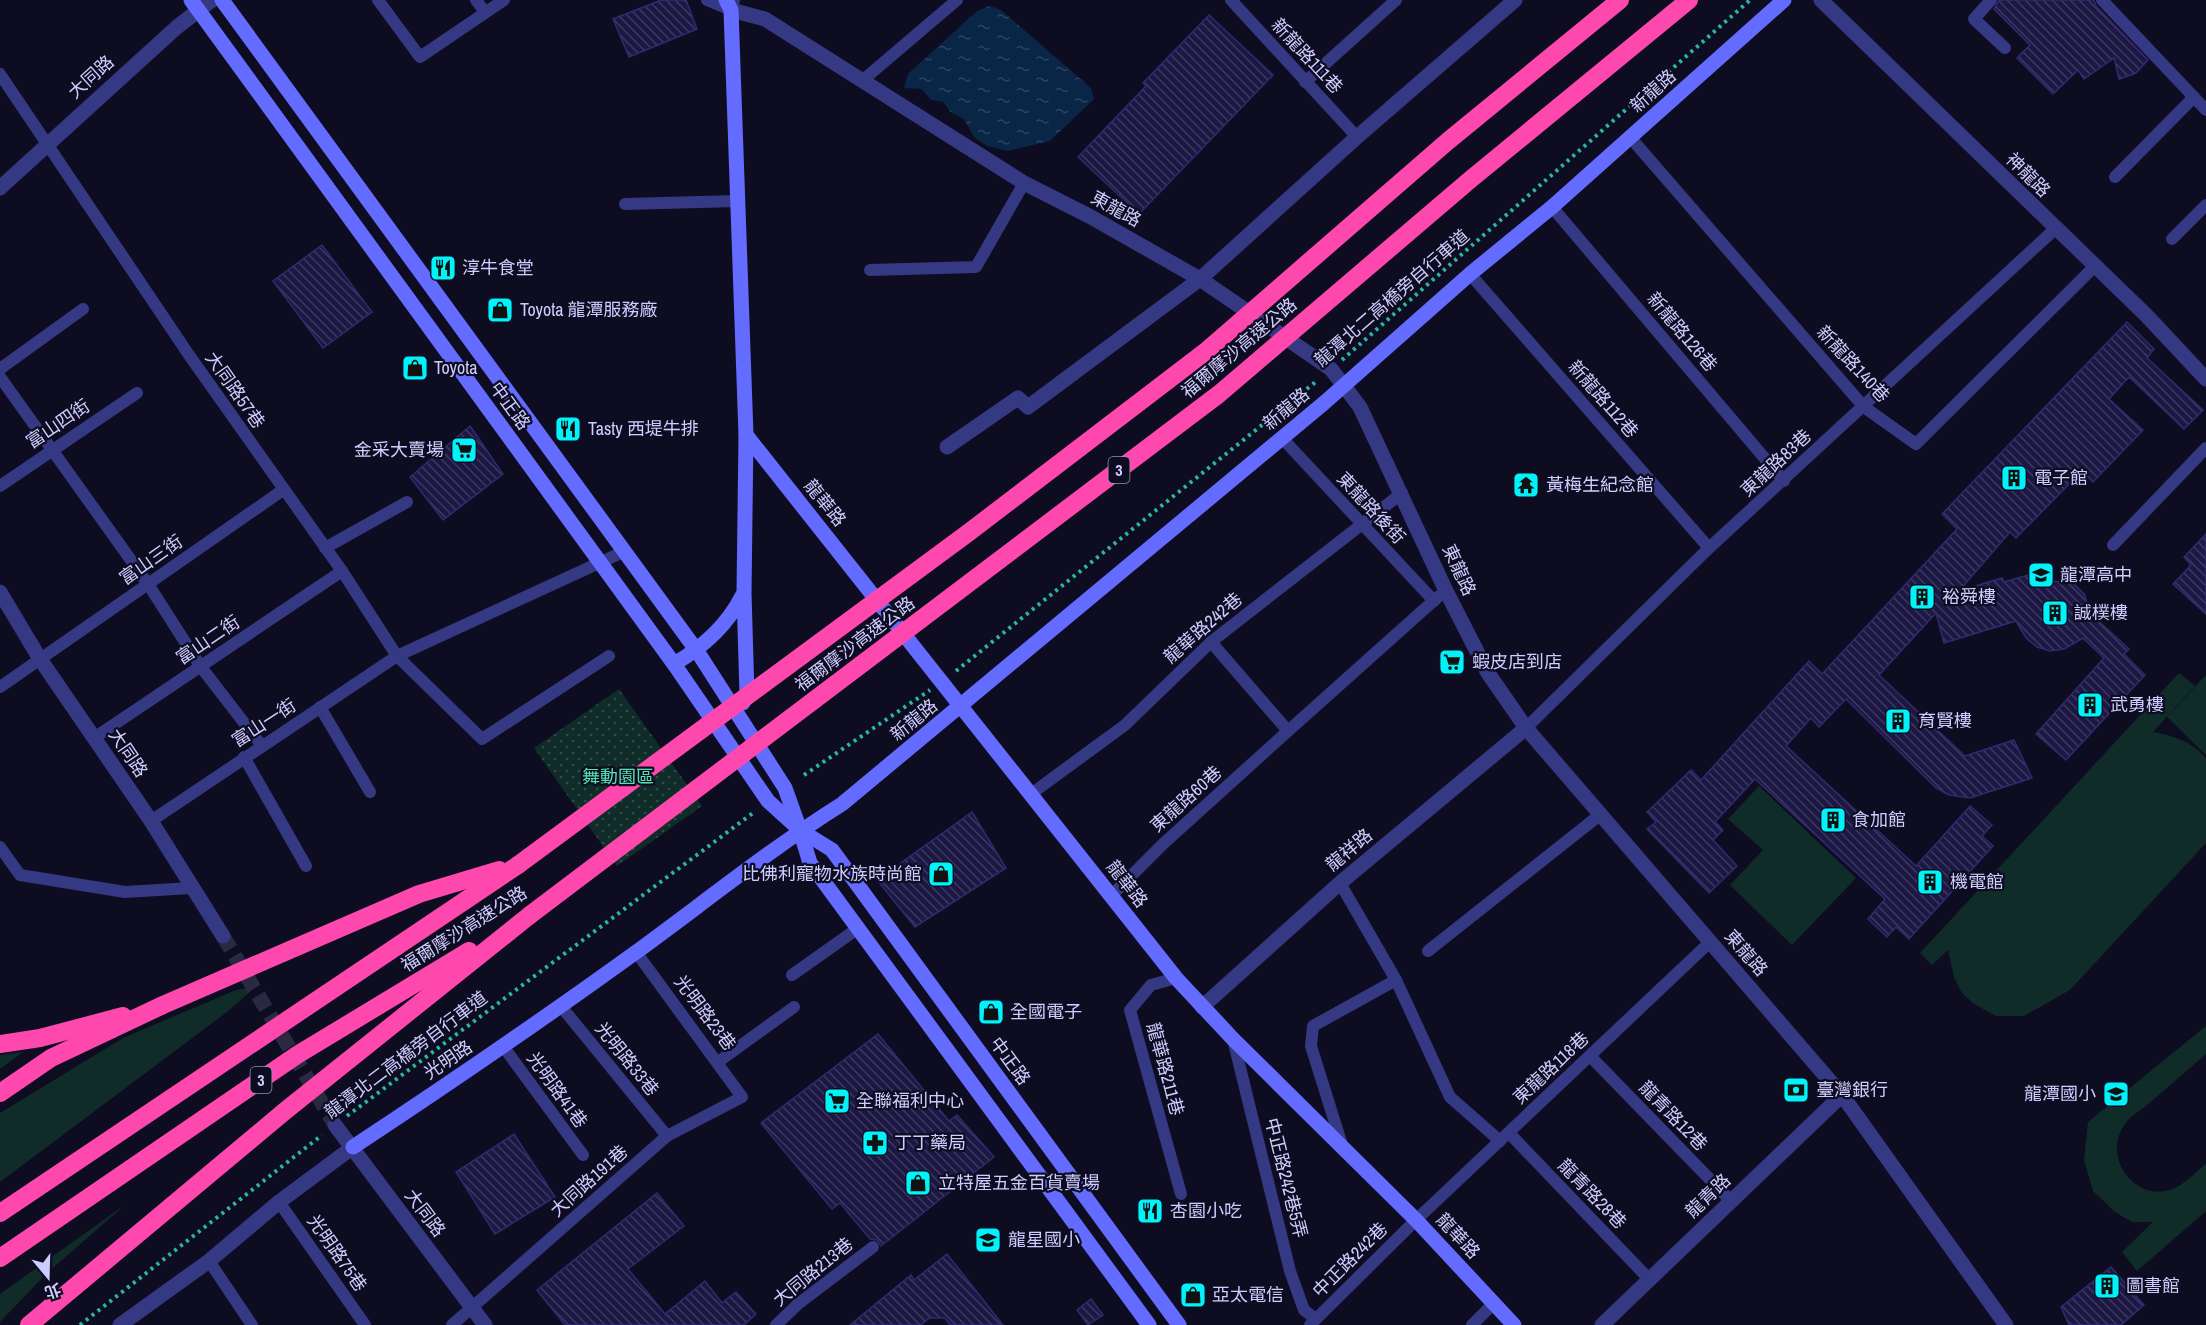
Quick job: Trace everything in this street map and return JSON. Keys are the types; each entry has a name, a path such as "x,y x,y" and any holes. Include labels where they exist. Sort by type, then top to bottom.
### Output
{"highway":[{"name":"福爾摩沙高速公路","path":"0,1213 518,864 968,533 1205,352 1448,141 1620,0"},
{"name":"福爾摩沙高速公路","path":"0,1258 297,1055 530,915 1219,394 1471,179 1689,0"},
{"path":"0,1093 51,1058 162,1005 419,894 518,864"},
{"path":"29,1325 285,1111 530,915"},
{"path":"0,1044 40,1038 162,1005"}],"street":[{"name":"大同路","path":"0,188 177,27 195,5 212,0"},
{"name":"中正路","path":"222,0 697,651 785,789 810,863 1149,1325"},
{"name":"新龍路","path":"800,830 843,804 1282,438 1470,274 1552,207 1784,0"},
{"name":"神龍路","path":"1821,0 2147,316 2206,379"},
{"name":"東龍路","path":"731,3 765,19 1024,183 1092,217 1200,279 1331,369 1360,407 1402,493 1440,596 1488,673 1527,728 1842,1095 2005,1325"},
{"path":"718,729 738,713 747,695 744,593 746,435 731,3"},
{"path":"946,447 1018,398 1028,407 1200,279 1506,3"},
{"name":"中正路","path":"195,5 674,664 768,801 800,830 832,850 1179,1325"},
{"name":"龍華路","path":"746,435 963,706 1176,978 1233,1039 1416,1220 1514,1325"},
{"name":"大同路","path":"0,592 40,659 151,821 223,936"},
{"path":"674,664 697,651 732,616 744,593"},
{"name":"龍祥路","path":"1202,1007 1340,883 1527,728"},
{"name":"光明路","path":"120,1325 137,1320 279,1202 353,1147 503,1046 636,952 800,830"},
{"path":"924,1020 946,1006"},
{"name":"龍青路","path":"1602,1325 1842,1095"},
{"name":"大同路","path":"335,1125 485,1325"}],"lane":[{"path":"378,0 420,57 504,0"},
{"path":"476,0 485,12"},
{"path":"707,0 731,3"},
{"path":"863,80 957,0"},
{"name":"新龍路111巷","path":"1231,0 1357,136"},
{"path":"1305,82 1396,0"},
{"path":"1991,0 1974,19 2005,48"},
{"path":"2102,0 2206,110"},
{"name":"大同路57巷","path":"0,74 189,355 342,571 397,656 482,739 609,656"},
{"path":"2115,177 2194,97"},
{"name":"新龍路140巷","path":"1630,137 1864,407 1916,444 2095,267"},
{"path":"870,270 976,267 1024,183"},
{"path":"625,204 737,201"},
{"path":"2172,239 2206,205"},
{"name":"新龍路126巷","path":"1552,207 1784,481"},
{"name":"東龍路83巷","path":"1527,728 1709,548 2055,229"},
{"name":"新龍路112巷","path":"1470,274 1709,548"},
{"path":"0,369 83,309"},
{"path":"0,377 148,584 201,667 262,746"},
{"name":"富山四街","path":"0,486 137,393"},
{"name":"東龍路後街","path":"1282,438 1361,524 1440,596"},
{"path":"2113,545 2206,448"},
{"name":"富山三街","path":"0,687 284,490"},
{"name":"龍華路242巷","path":"1031,794 1125,725 1211,642 1402,493"},
{"path":"325,548 407,502"},
{"name":"富山一街","path":"151,821 397,656 623,552"},
{"name":"富山二街","path":"94,738 342,571"},
{"name":"東龍路60巷","path":"1111,896 1163,844 1288,730 1440,596"},
{"path":"1211,642 1288,730"},
{"path":"320,707 370,792"},
{"path":"244,757 306,866"},
{"path":"1428,951 1601,814"},
{"path":"0,847 20,875 125,892 191,888"},
{"name":"龍青路28巷","path":"1340,883 1396,980 1450,1097 1504,1137 1649,1280"},
{"path":"792,975 857,929"},
{"name":"東龍路118巷","path":"1416,1220 1710,942"},
{"name":"光明路23巷","path":"636,952 742,1097"},
{"name":"龍華路211巷","path":"1176,978 1151,985 1130,1010 1181,1194"},
{"path":"1342,1145 1311,1046 1313,1026 1396,980"},
{"name":"光明路33巷","path":"560,1005 667,1136"},
{"path":"718,1062 794,1007"},
{"name":"中正路242巷5弄","path":"1233,1039 1290,1271 1304,1310 1313,1322"},
{"name":"光明路41巷","path":"503,1046 583,1155"},
{"name":"龍青路12巷","path":"1590,1056 1731,1201"},
{"name":"大同路191巷","path":"452,1325 667,1136 742,1097"},
{"name":"光明路75巷","path":"279,1202 365,1325"},
{"name":"中正路242巷","path":"1313,1322 1416,1220"},
{"name":"大同路213巷","path":"776,1325 798,1304 873,1247"},
{"path":"209,1262 252,1325"},
{"path":"1472,1325 1494,1303"}],"path":[{"name":"龍潭北二高橋旁自行車道","path":"956,671 1331,369 1750,0"},
{"path":"804,776 930,690"},
{"name":"龍潭北二高橋旁自行車道","path":"80,1325 335,1125 753,813"}],"green space":[{"path":"2179,673 2195,686 2153,732 2182,740 2206,758 2206,843 2070,990 2024,1016 1996,1016 1974,1004 1962,993 1954,977 1948,950 1932,965 1920,953"},
{"path":"2206,675 2206,755 2167,717"},
{"name":"舞動園區","path":"619,689 702,806 617,866 534,748"},
{"path":"1759,786 1856,878 1792,945 1730,885 1763,850 1728,819"},
{"path":"257,986 227,1012 0,1182 0,1113 123,1038 236,990"},
{"path":"2206,1026 2206,1054 2134,1114 2118,1137 2117,1151 2120,1164 2127,1176 2137,1185 2149,1190 2163,1191 2177,1187 2206,1164 2206,1211 2137,1271 2122,1252 2153,1222 2132,1222 2115,1212 2093,1191 2084,1160 2088,1122"},
{"path":"23,1052 0,1069 0,1055"},
{"path":"126,1204 45,1275 0,1322 0,1294"}],"water":[{"path":"990,6 1001,10 1091,88 1094,99 1050,141 1008,151 987,146 974,137 964,119 950,112 944,102 931,100 922,89 904,88 908,74 977,11"}],"building":[{"path":"661,0 686,0 697,29 629,57 613,19"},
{"path":"1999,0 2094,0 2096,6 2148,60 2136,73 2119,79 2114,58 2084,79 2078,70 2053,94 2017,58 2030,45 1994,9"},
{"path":"1209,15 1273,75 1139,214 1078,157 1146,86 1143,83"},
{"path":"322,245 372,312 323,348 273,281"},
{"path":"2127,322 2154,349 2147,358 2203,410 2184,429 2129,377 2109,399 2143,430 2093,482 2082,471 2016,538 2010,532 1959,591 2002,578 2004,582 2038,572 2046,581 2072,582 2084,594 2091,614 2129,649 2124,654 2145,675 2066,760 2036,734 2104,658 2083,638 2064,649 2050,651 2037,647 2026,638 2016,621 1944,643 1936,613 1879,675 1965,756 2014,740 2032,778 1970,798 1949,795 1936,788 1846,699 1819,727 1811,718 1786,746 1916,866 1970,806 1992,825 1982,836 1993,846 1909,939 1896,927 1887,937 1868,919 1885,899 1755,779 1715,822 1723,830 1713,840 1737,866 1709,893 1647,829 1656,822 1647,812 1691,770 1701,780 1809,661 1822,674 1957,529 1942,514"},
{"name":"金采大賣場","path":"470,426 503,474 443,520 410,477"},
{"path":"2206,534 2206,614 2173,584 2191,565 2184,557"},
{"name":"比佛利寵物水族時尚館","path":"972,812 1006,868 915,927 877,880"},
{"path":"878,1034 949,1121 957,1115 994,1157 881,1246 877,1240 870,1239 840,1203 832,1209 761,1123"},
{"path":"514,1134 555,1197 495,1234 456,1172"},
{"path":"657,1193 684,1226 628,1269 665,1314 705,1281 722,1303 736,1292 756,1314 744,1325 565,1325 537,1290"},
{"path":"947,1254 1003,1325 950,1325 945,1318 929,1318 921,1325 850,1325 911,1275 914,1280"},
{"name":"圖書館","path":"2111,1267 2144,1305 2121,1325 2069,1325 2061,1307"},
{"path":"1091,1299 1103,1315 1088,1325 1077,1310"}],"tunnel":[{"path":"223,936 335,1125"}],"place":[{"name":"淳牛食堂","path":"443,268"},
{"name":"Toyota 龍潭服務廠","path":"500,310"},
{"name":"Toyota","path":"415,368"},
{"name":"Tasty 西堤牛排","path":"568,429"},
{"name":"金采大賣場","path":"464,450"},
{"name":"電子館","path":"2014,478"},
{"name":"黃梅生紀念館","path":"1526,485"},
{"name":"龍潭高中","path":"2041,575"},
{"name":"裕舜樓","path":"1922,597"},
{"name":"誠樸樓","path":"2055,613"},
{"name":"蝦皮店到店","path":"1452,662"},
{"name":"武勇樓","path":"2090,705"},
{"name":"育賢樓","path":"1898,721"},
{"name":"食加館","path":"1833,820"},
{"name":"比佛利寵物水族時尚館","path":"941,874"},
{"name":"機電館","path":"1930,882"},
{"name":"全國電子","path":"991,1012"},
{"name":"臺灣銀行","path":"1796,1090"},
{"name":"龍潭國小","path":"2116,1094"},
{"name":"全聯福利中心","path":"837,1101"},
{"name":"丁丁藥局","path":"875,1143"},
{"name":"立特屋五金百貨賣場","path":"918,1183"},
{"name":"杏園小吃","path":"1150,1211"},
{"name":"龍星國小","path":"988,1240"},
{"name":"圖書館","path":"2107,1286"},
{"name":"亞太電信","path":"1193,1295"}]}
